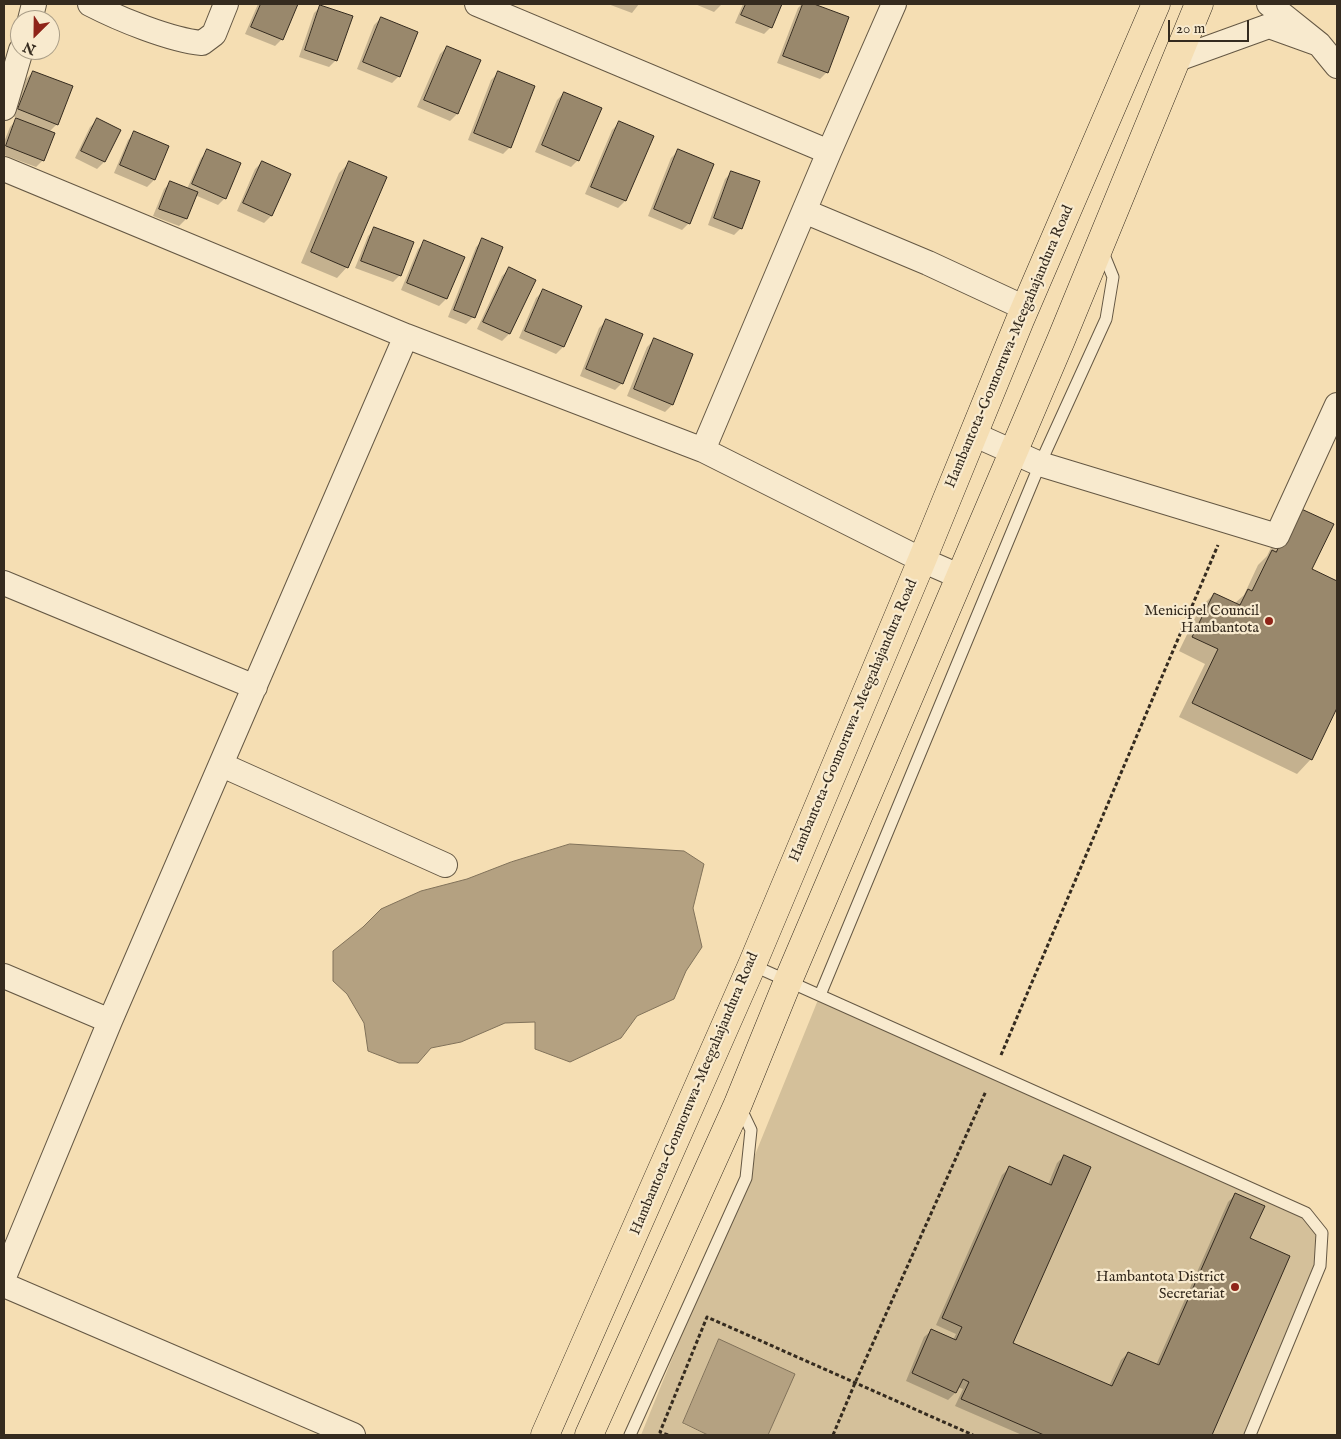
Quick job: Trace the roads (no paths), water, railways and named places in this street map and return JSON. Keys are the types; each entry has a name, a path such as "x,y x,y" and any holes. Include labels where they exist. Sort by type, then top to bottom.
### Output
{"main road":[{"name":"Hambantota-Gonnoruwa-Meegahajandura Road","path":"545,1435 752,965 922,560 1025,308 1156,4"},
{"path":"589,1435 738,1104 788,981 1014,452 1199,4"}],"street":[{"path":"90,4 106,12 186,41 202,43 214,34 226,4"},
{"path":"476,4 829,152"},
{"path":"703,450 894,4"},
{"path":"1270,4 1319,44 1337,66"},
{"path":"1175,60 1269,26 1319,44"},
{"path":"4,108 18,60"},
{"path":"4,169 406,336 703,450 922,560 961,577"},
{"path":"804,212 928,263 1025,308"},
{"path":"4,1278 110,1021 256,687 406,336"},
{"path":"973,434 1040,464 1277,536 1337,405"},
{"path":"4,583 256,687"},
{"path":"222,765 445,865"},
{"path":"4,976 110,1021"},
{"path":"4,1285 353,1435"}],"lane":[{"path":"820,995 1040,464 1106,319 1113,277 1100,244"},
{"path":"752,965 1306,1213 1322,1233 1320,1266 1250,1435"},
{"path":"630,1435 746,1178 751,1130 738,1104"}],"place":[{"name":"Menicipel Council Hambantota","path":"1269,621"},
{"name":"Hambantota District Secretariat","path":"1235,1287"}]}
